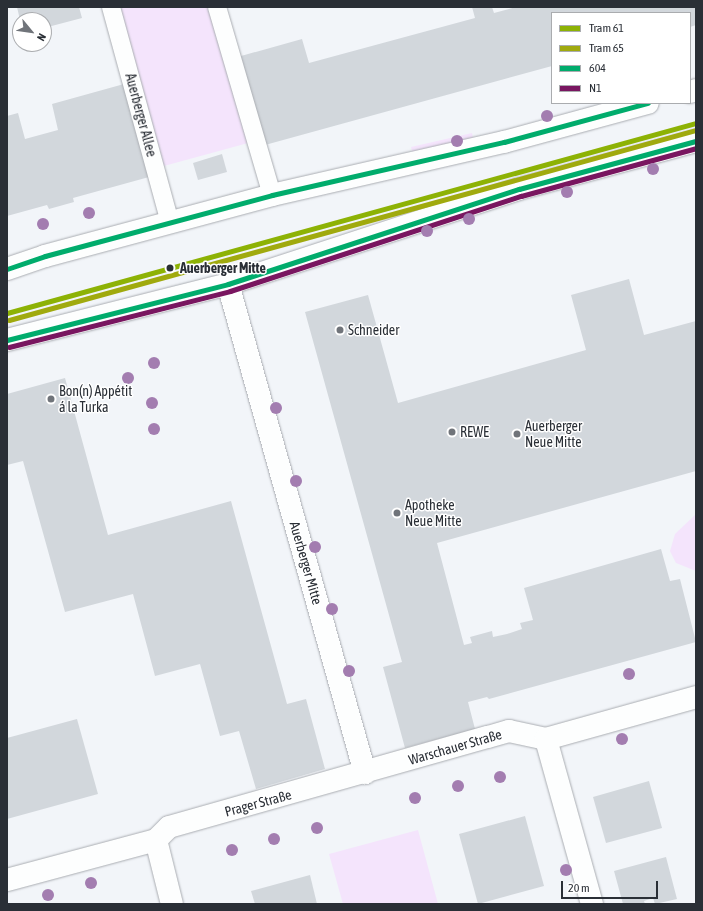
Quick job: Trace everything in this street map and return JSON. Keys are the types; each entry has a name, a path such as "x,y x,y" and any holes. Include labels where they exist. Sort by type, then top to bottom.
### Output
{"street":[{"path":"7,269 44,256 272,195 504,142 644,104"},
{"path":"7,340 228,284 519,189 696,141"},
{"name":"Auerberger Mitte","path":"228,284 364,773"},
{"name":"Warschauer Straße","path":"364,773 509,731 546,739 696,697"},
{"path":"546,739 592,904"},
{"name":"Prager Straße","path":"7,880 156,840 169,827 364,773"},
{"path":"156,840 172,904"}],"lane":[{"name":"Auerberger Allee","path":"111,7 170,222"},
{"path":"217,7 272,195"}],"shaded area":[{"path":"120,7 211,7 248,143 164,166"},
{"path":"472,133 474,142 413,155 411,147"},
{"path":"696,514 696,571 676,563 670,551 675,534"},
{"path":"418,830 438,904 343,904 329,854"}],"building":[{"path":"17,7 79,7 82,18 52,26 52,12 18,12"},
{"path":"472,7 492,7 494,13 516,7 696,7 696,25 691,27 691,12 551,12 551,66 265,145 241,56 302,39 309,63 475,18"},
{"path":"124,84 149,177 73,198 74,202 49,209 47,205 7,216 7,116 18,113 25,139 58,130 52,104"},
{"path":"222,154 227,172 198,180 193,163"},
{"name":"Auerberger Neue Mitte","path":"629,279 644,335 696,321 696,471 437,543 464,645 472,643 470,637 492,631 493,637 507,634 522,629 520,623 533,620 524,588 661,549 670,581 680,579 696,642 489,699 487,697 468,702 475,729 405,748 383,667 402,662 305,312 368,295 398,403 586,350 571,295"},
{"path":"65,378 108,535 231,501 287,704 306,699 325,769 256,789 239,731 220,736 200,664 155,676 133,594 65,612 23,461 7,465 7,394"},
{"path":"77,719 98,794 7,819 7,738"},
{"path":"649,781 662,828 606,843 593,797"},
{"path":"525,816 544,886 478,904 459,834"},
{"path":"666,857 677,899 655,904 653,898 644,901 645,904 623,904 614,871"},
{"path":"310,875 317,904 255,904 251,891"}],"tram line":[{"name":"61","path":"7,313 696,123"},
{"name":"65","path":"9,320 696,130"}],"transit line":[{"name":"604","path":"7,269 45,256 272,195 504,142 644,104"},
{"name":"604","path":"7,340 228,284 519,189 696,141"},
{"name":"N1","path":"9,347 230,291 521,196 696,148"}],"place":[{"name":"Auerberger Mitte","path":"170,268"},
{"name":"Schneider","path":"340,330"},
{"name":"Bon(n) Appétit á la Turka","path":"51,399"},
{"name":"REWE","path":"452,432"},
{"name":"Auerberger Neue Mitte","path":"517,434"},
{"name":"Apotheke Neue Mitte","path":"397,513"}]}
